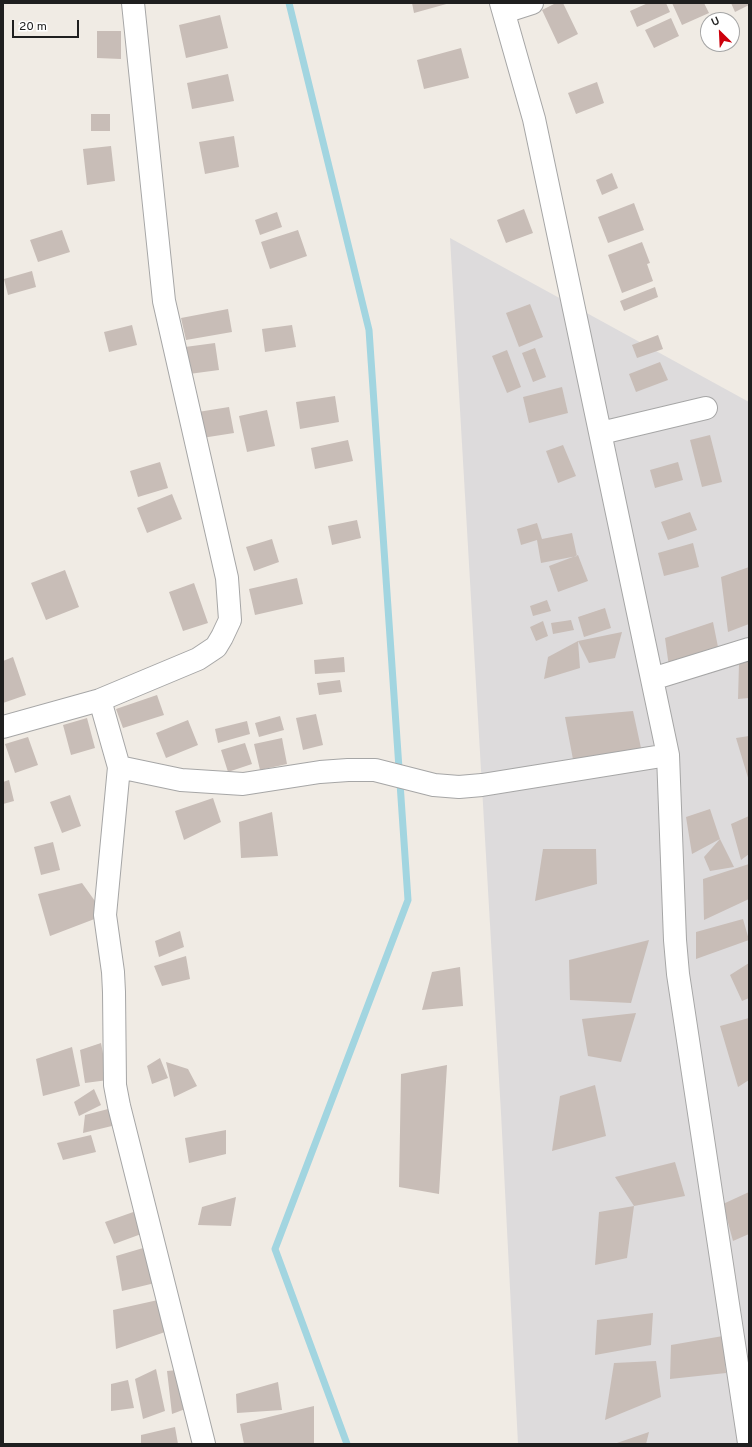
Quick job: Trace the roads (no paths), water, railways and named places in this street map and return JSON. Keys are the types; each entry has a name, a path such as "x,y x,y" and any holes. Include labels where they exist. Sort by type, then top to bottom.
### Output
{"street":[{"path":"3,727 100,700 198,659 216,647 230,620 227,578 164,301 133,3"},
{"path":"532,3 503,8 534,118 668,755 674,933 678,974 749,1443"},
{"path":"601,432 706,408"},
{"path":"652,679 749,649"},
{"path":"100,700 119,767 105,915 113,972 116,1085 119,1106 204,1444"},
{"path":"119,767 181,780 242,784 334,771 375,770 434,785 459,787 482,785 668,755"}],"waterway":[{"path":"289,3 369,330 408,900 275,1249 347,1444"}]}
